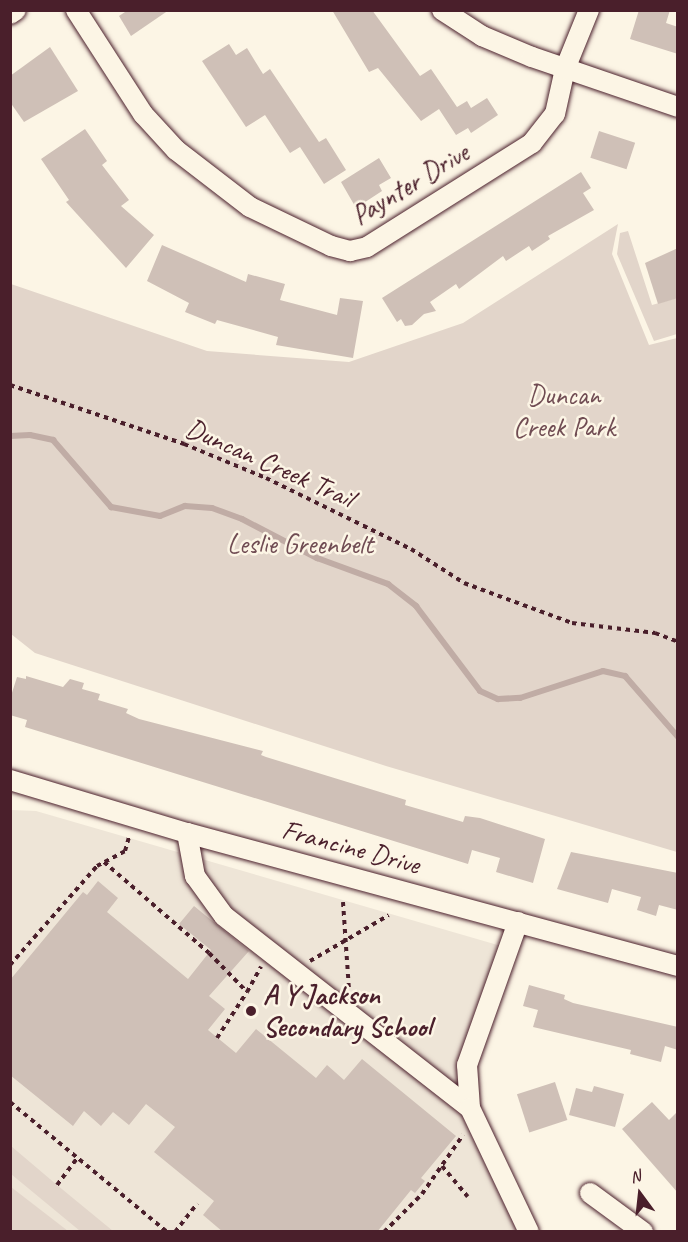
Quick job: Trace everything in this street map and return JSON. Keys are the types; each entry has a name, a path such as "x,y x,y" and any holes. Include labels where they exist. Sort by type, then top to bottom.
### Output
{"street":[{"path":"10,14 16,10"},
{"name":"Paynter Drive","path":"76,10 143,114 176,150 250,207 331,246 350,251 367,247 532,143 555,114 565,69 589,10"},
{"path":"442,10 482,36 565,69 678,107"},
{"name":"Francine Drive","path":"10,780 187,833 678,966"},
{"path":"187,833 195,876 224,916 472,1113"},
{"path":"518,922 467,1065 472,1113 529,1232"},
{"path":"590,1193 643,1232"}],"path":[{"name":"Duncan Creek Trail","path":"10,385 184,444 266,478 411,549 464,583 572,623 655,633 678,642"},
{"path":"10,965 104,862 125,851 129,837"},
{"path":"104,862 240,984"},
{"path":"344,902 349,992"},
{"path":"304,964 389,915"},
{"path":"217,1038 247,992"},
{"path":"10,1102 167,1232"},
{"path":"384,1232 422,1194 442,1166 472,1113"},
{"path":"57,1185 78,1158"},
{"path":"442,1166 468,1197"},
{"path":"175,1232 196,1204"}],"shaded area":[{"name":"A Y Jackson Secondary School","path":"11,810 36,811 508,948 479,1064 482,1109 530,1231 11,1232"}],"green space":[{"name":"Leslie Greenbelt","path":"618,224 612,254 649,345 677,338 677,852 386,766 35,653 11,634 11,284 207,351 349,362 463,323"},
{"path":"628,231 652,305 677,298 677,334 654,341 617,254 620,233"},
{"path":"11,1146 113,1231 80,1231 11,1174"},
{"path":"11,1187 68,1231 11,1231"}],"building":[{"path":"128,10 169,10 131,36 119,16"},
{"path":"332,10 372,10 420,76 431,69 457,107 467,101 471,108 487,98 498,115 471,133 468,128 456,135 439,109 421,121 378,68 369,72"},
{"path":"639,10 670,10 666,23 678,27 678,54 630,39"},
{"path":"229,44 236,55 247,48 263,74 270,69 319,142 326,138 346,170 324,184 300,147 290,153 265,115 246,127 202,61"},
{"path":"50,47 78,91 24,122 10,102 10,76"},
{"path":"85,129 107,161 102,165 129,200 121,206 154,235 126,268 66,202 69,200 41,159"},
{"path":"599,131 635,143 626,169 590,158"},
{"path":"379,158 391,178 379,185 382,191 356,208 341,182"},
{"path":"581,172 591,188 583,193 594,210 548,236 550,239 532,251 529,246 506,261 503,256 459,289 456,284 430,302 436,311 424,314 412,325 405,326 401,319 397,322 382,298"},
{"path":"162,245 246,282 248,274 285,284 280,300 337,315 340,298 363,301 353,358 276,345 278,337 217,320 215,324 185,312 189,303 147,281"},
{"path":"678,248 678,298 658,304 645,263"},
{"path":"26,676 63,687 70,679 84,683 82,689 100,694 98,700 128,709 126,713 139,719 263,751 261,755 266,757 406,800 405,805 463,822 465,816 480,818 545,839 533,883 496,872 500,858 472,850 468,864 25,727 27,720 10,715 10,699 17,677 26,679"},
{"path":"571,852 678,873 678,910 659,905 656,916 637,910 641,897 612,889 608,903 557,889"},
{"path":"98,881 118,898 107,912 188,979 211,950 179,924 194,906 249,951 209,996 225,1009 208,1030 236,1053 256,1029 316,1078 327,1065 344,1080 362,1059 456,1136 421,1178 425,1181 415,1193 411,1190 377,1232 223,1232 203,1215 214,1201 154,1152 175,1127 146,1104 129,1125 113,1112 101,1126 84,1111 73,1126 10,1075 10,980 83,892 87,895"},
{"path":"529,985 565,995 564,999 573,1003 678,1027 678,1050 665,1046 661,1062 630,1054 631,1050 533,1027 538,1010 523,1006"},
{"path":"555,1082 567,1120 529,1132 517,1094"},
{"path":"594,1086 624,1094 615,1127 569,1115 576,1088 592,1092"},
{"path":"652,1102 669,1120 678,1111 678,1193 622,1129"}],"waterway":[{"path":"10,436 30,435 53,440 111,507 160,516 185,506 212,508 242,519 317,558 388,584 416,606 480,691 498,699 520,698 603,671 625,676 678,737"}],"place":[{"name":"A Y Jackson Secondary School","path":"251,1011"}],"park label":[{"name":"Duncan Creek Park","path":"564,411"}]}
